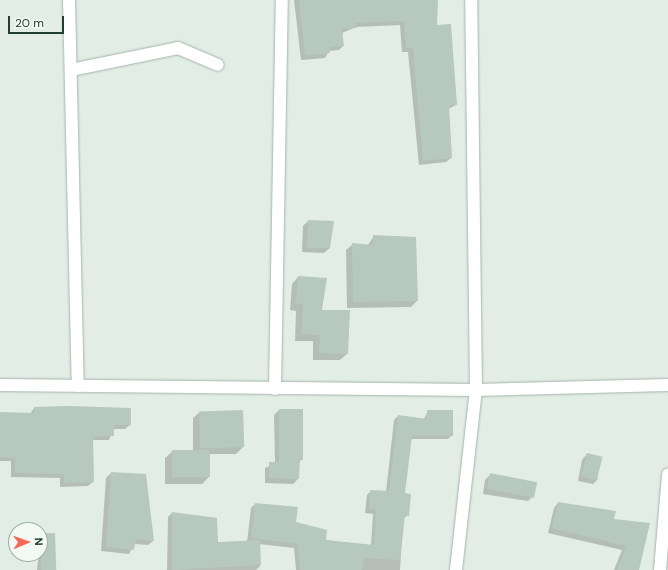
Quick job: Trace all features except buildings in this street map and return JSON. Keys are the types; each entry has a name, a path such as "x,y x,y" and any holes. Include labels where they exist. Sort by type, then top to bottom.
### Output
{"street":[{"path":"69,0 78,386"},
{"path":"275,389 282,0"},
{"path":"456,570 476,390 470,0"},
{"path":"71,70 178,48 218,65"},
{"path":"0,385 476,390 668,385"},
{"path":"660,570 668,474"}]}
